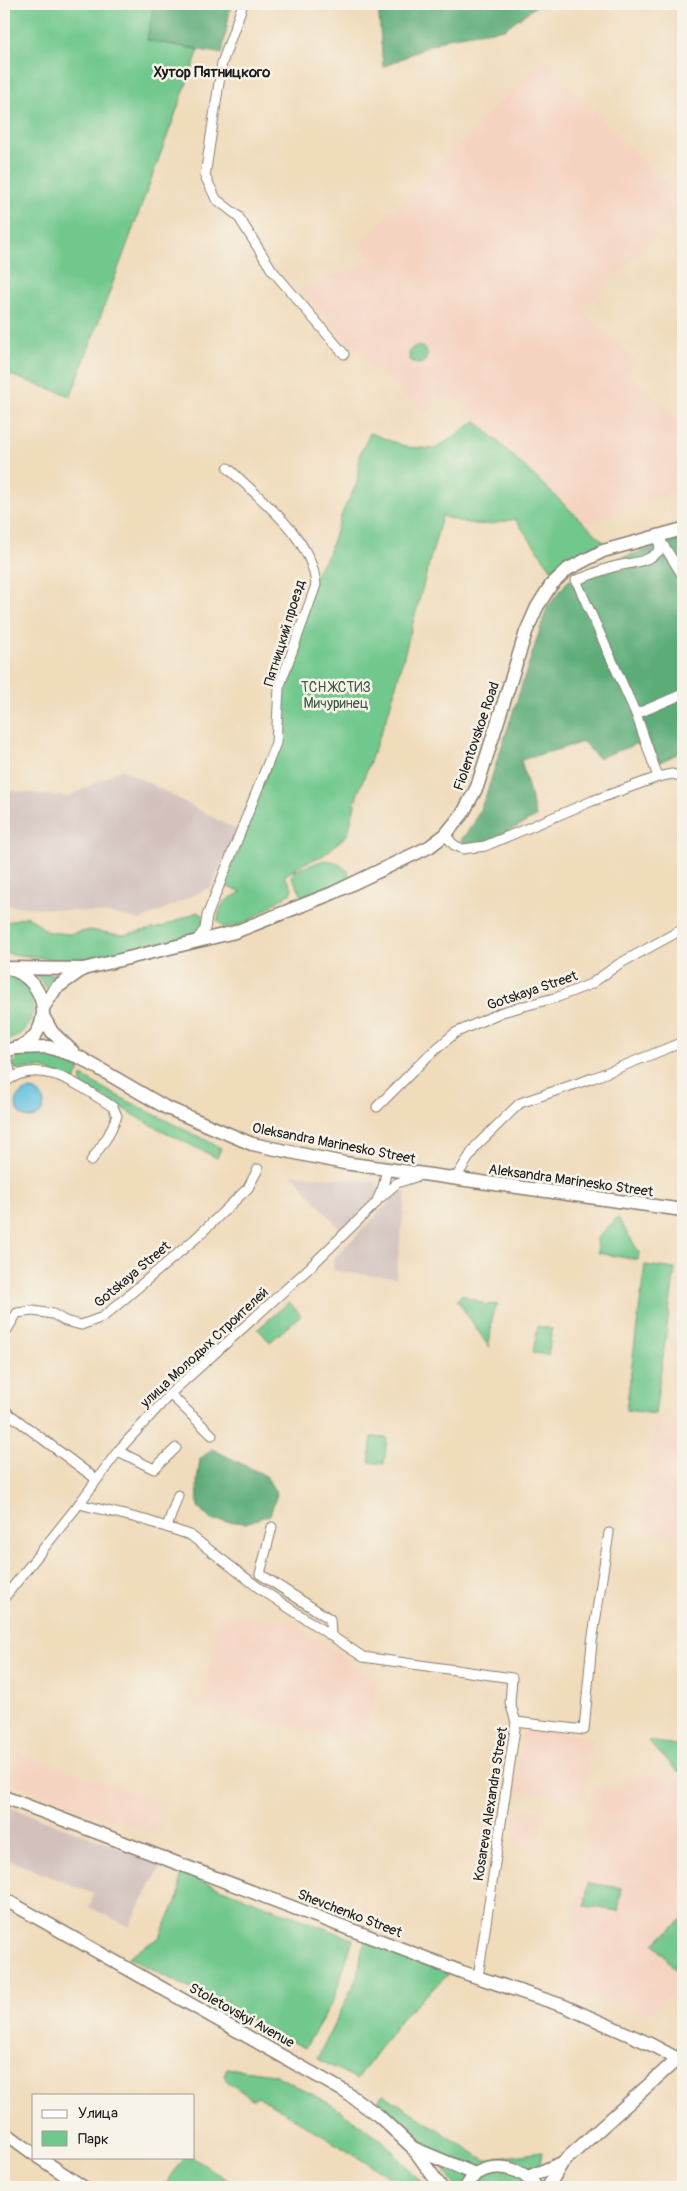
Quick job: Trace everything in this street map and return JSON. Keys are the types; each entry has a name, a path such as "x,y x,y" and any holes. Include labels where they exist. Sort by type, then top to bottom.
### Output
{"main road":[{"name":"Fiolentovskoe Road","path":"7,969 83,969 235,932 333,893 429,847 445,835 464,813 477,787 526,632 537,607 550,585 568,569 588,558 624,544 683,529"},
{"name":"Fiolentovskoe Road","path":"7,969 21,973 37,988 43,1012"},
{"name":"Fiolentovskoe Road","path":"7,1050 34,1036 43,1012 56,988 83,969"},
{"name":"Oleksandra Marinesko Street","path":"43,1012 52,1032 79,1057 165,1107 252,1144 387,1169 455,1179"},
{"name":"Oleksandra Marinesko Street","path":"7,1050 48,1048 79,1057"},
{"name":"Aleksandra Marinesko Street","path":"455,1179 683,1210"},
{"name":"Shevchenko Street","path":"4,1797 478,1977 564,2006 681,2056"},
{"name":"Stoletovskyi Avenue","path":"4,1899 344,2092 379,2116 413,2148 441,2187"},
{"path":"466,2187 475,2174 487,2167 507,2168 532,2182 562,2163 681,2056"},
{"path":"4,2132 32,2153"},
{"path":"413,2148 475,2174"},
{"path":"40,2158 83,2187"},
{"path":"548,2187 562,2163"}],"street":[{"path":"243,4 222,63 205,176 216,199 238,216 272,270 344,354"},
{"name":"Пятницкий проезд","path":"195,942 205,929 207,916 276,743 279,688 316,585 315,570 290,529 228,468"},
{"path":"658,536 683,576"},
{"path":"658,536 660,550 654,556 637,564 617,566 576,580 636,714 658,777"},
{"path":"636,714 683,694"},
{"path":"445,835 454,845 463,849 485,846 584,804 658,777 672,774 683,777"},
{"name":"Gotskaya Street","path":"376,1107 427,1057 455,1033 502,1012 558,997 591,984 619,964 683,929"},
{"path":"455,1179 476,1146 520,1104 593,1078 683,1042"},
{"path":"7,1050 8,1080 38,1070 58,1076 113,1107 117,1116 108,1136 91,1161"},
{"name":"Gotskaya Street","path":"4,1335 17,1314 33,1311 53,1314 65,1321 81,1325 103,1317 195,1238 248,1188 258,1169"},
{"name":"улица Молодых Строителей","path":"4,1598 79,1504 118,1451 170,1394 306,1271 376,1203 383,1187 387,1169"},
{"path":"376,1203 397,1183 422,1174"},
{"path":"170,1394 212,1435"},
{"path":"4,1410 96,1479"},
{"path":"118,1451 154,1470 176,1448"},
{"path":"167,1527 178,1495"},
{"path":"79,1504 167,1527 190,1535 259,1588 363,1657 512,1678 510,1703 516,1722"},
{"path":"272,1527 260,1574 330,1619 331,1636"},
{"name":"Kosareva Alexandra Street","path":"478,1977 516,1722 584,1730 592,1642 609,1532"}],"shaded area":[{"path":"542,59 683,200 683,208 581,310 636,361 628,371 683,426 683,488 587,524 450,393 424,414 363,357 299,290 373,260 359,245"},
{"path":"122,769 237,830 211,887 141,920 112,914 4,905 4,790 68,797"},
{"path":"292,1174 375,1182 380,1192 342,1232"},
{"path":"399,1192 406,1192 396,1278 334,1270 333,1259"},
{"path":"657,1420 683,1423 683,1537 641,1529"},
{"path":"219,1615 292,1622 378,1682 363,1744 202,1708"},
{"path":"523,1728 593,1738 584,1799 515,1789"},
{"path":"18,1753 164,1803 153,1835 10,1782"},
{"path":"638,1774 683,1781 683,1984 646,2015 565,1990 594,1786 618,1790"},
{"path":"4,1805 162,1864 129,1927 89,1907 94,1894 4,1858"},
{"path":"517,1808 543,1811 538,1847 512,1843"}],"green space":[{"path":"4,4 216,4 71,396 4,373"},
{"path":"154,4 231,4 222,54 147,40"},
{"path":"378,4 539,4 504,29 447,38 383,67"},
{"path":"414,346 422,346 427,351 425,362 414,364 409,359 409,351"},
{"name":"ТСН ЖСТИЗ Мичуринец","path":"476,421 603,541 552,570 515,519 478,524 462,522 442,516 389,711 357,796 348,834 324,855 303,864 284,876 292,887 291,893 242,924 223,927 218,921 218,915 222,906 225,902 242,892 224,886 279,743 281,688 317,570 327,557 343,511 357,483 359,456 370,433 407,447 435,449"},
{"path":"683,539 683,751 660,762 647,740 598,758 583,742 521,760 536,817 482,844 465,844 461,840 474,823 486,795 547,608 567,582 591,567"},
{"path":"324,860 336,862 348,871 349,880 303,898 292,877 294,871"},
{"path":"197,912 203,915 203,921 201,928 194,934 107,956 76,962 4,953 4,923 28,916 48,932 70,934 90,930 122,935 162,927"},
{"path":"4,973 17,978 26,986 31,996 33,1007 31,1018 26,1028 17,1036 4,1041"},
{"path":"35,973 69,975 48,990"},
{"path":"45,1054 80,1069 74,1082 42,1068 16,1069 13,1065 17,1057"},
{"path":"82,1076 221,1148 217,1158 151,1125 80,1083"},
{"path":"616,1219 619,1219 639,1252 638,1260 598,1253 597,1238"},
{"path":"645,1265 675,1269 655,1414 626,1410"},
{"path":"462,1294 486,1305 498,1304 493,1312 489,1347 457,1300"},
{"path":"289,1302 301,1315 270,1342 258,1329"},
{"path":"538,1326 552,1329 548,1355 533,1353"},
{"path":"372,1437 387,1438 384,1464 369,1462"},
{"path":"212,1449 266,1476 277,1494 270,1515 246,1523 211,1520 198,1507 197,1481 200,1459"},
{"path":"648,1741 683,1746 683,1772 677,1771"},
{"path":"181,1873 353,1939 333,2001 305,2048 128,1957 160,1937 179,1895"},
{"path":"588,1883 622,1888 618,1911 585,1906"},
{"path":"683,1919 683,1979 654,1943"},
{"path":"367,1941 449,1974 404,2015 357,2079 317,2059 358,1976 362,1948"},
{"path":"227,2068 274,2074 332,2105 383,2141 426,2187 406,2187 258,2096 252,2099 227,2081 224,2075"},
{"path":"383,2094 485,2160 542,2152 536,2187 457,2187 432,2152 377,2101"},
{"path":"183,2158 194,2158 229,2181 225,2187 171,2187 166,2184"}],"water":[{"path":"30,1090 40,1094 44,1104 40,1114 30,1118 20,1114 16,1104 20,1094"}],"district":[{"name":"Хутор Пятницкого","path":"212,72"}]}
